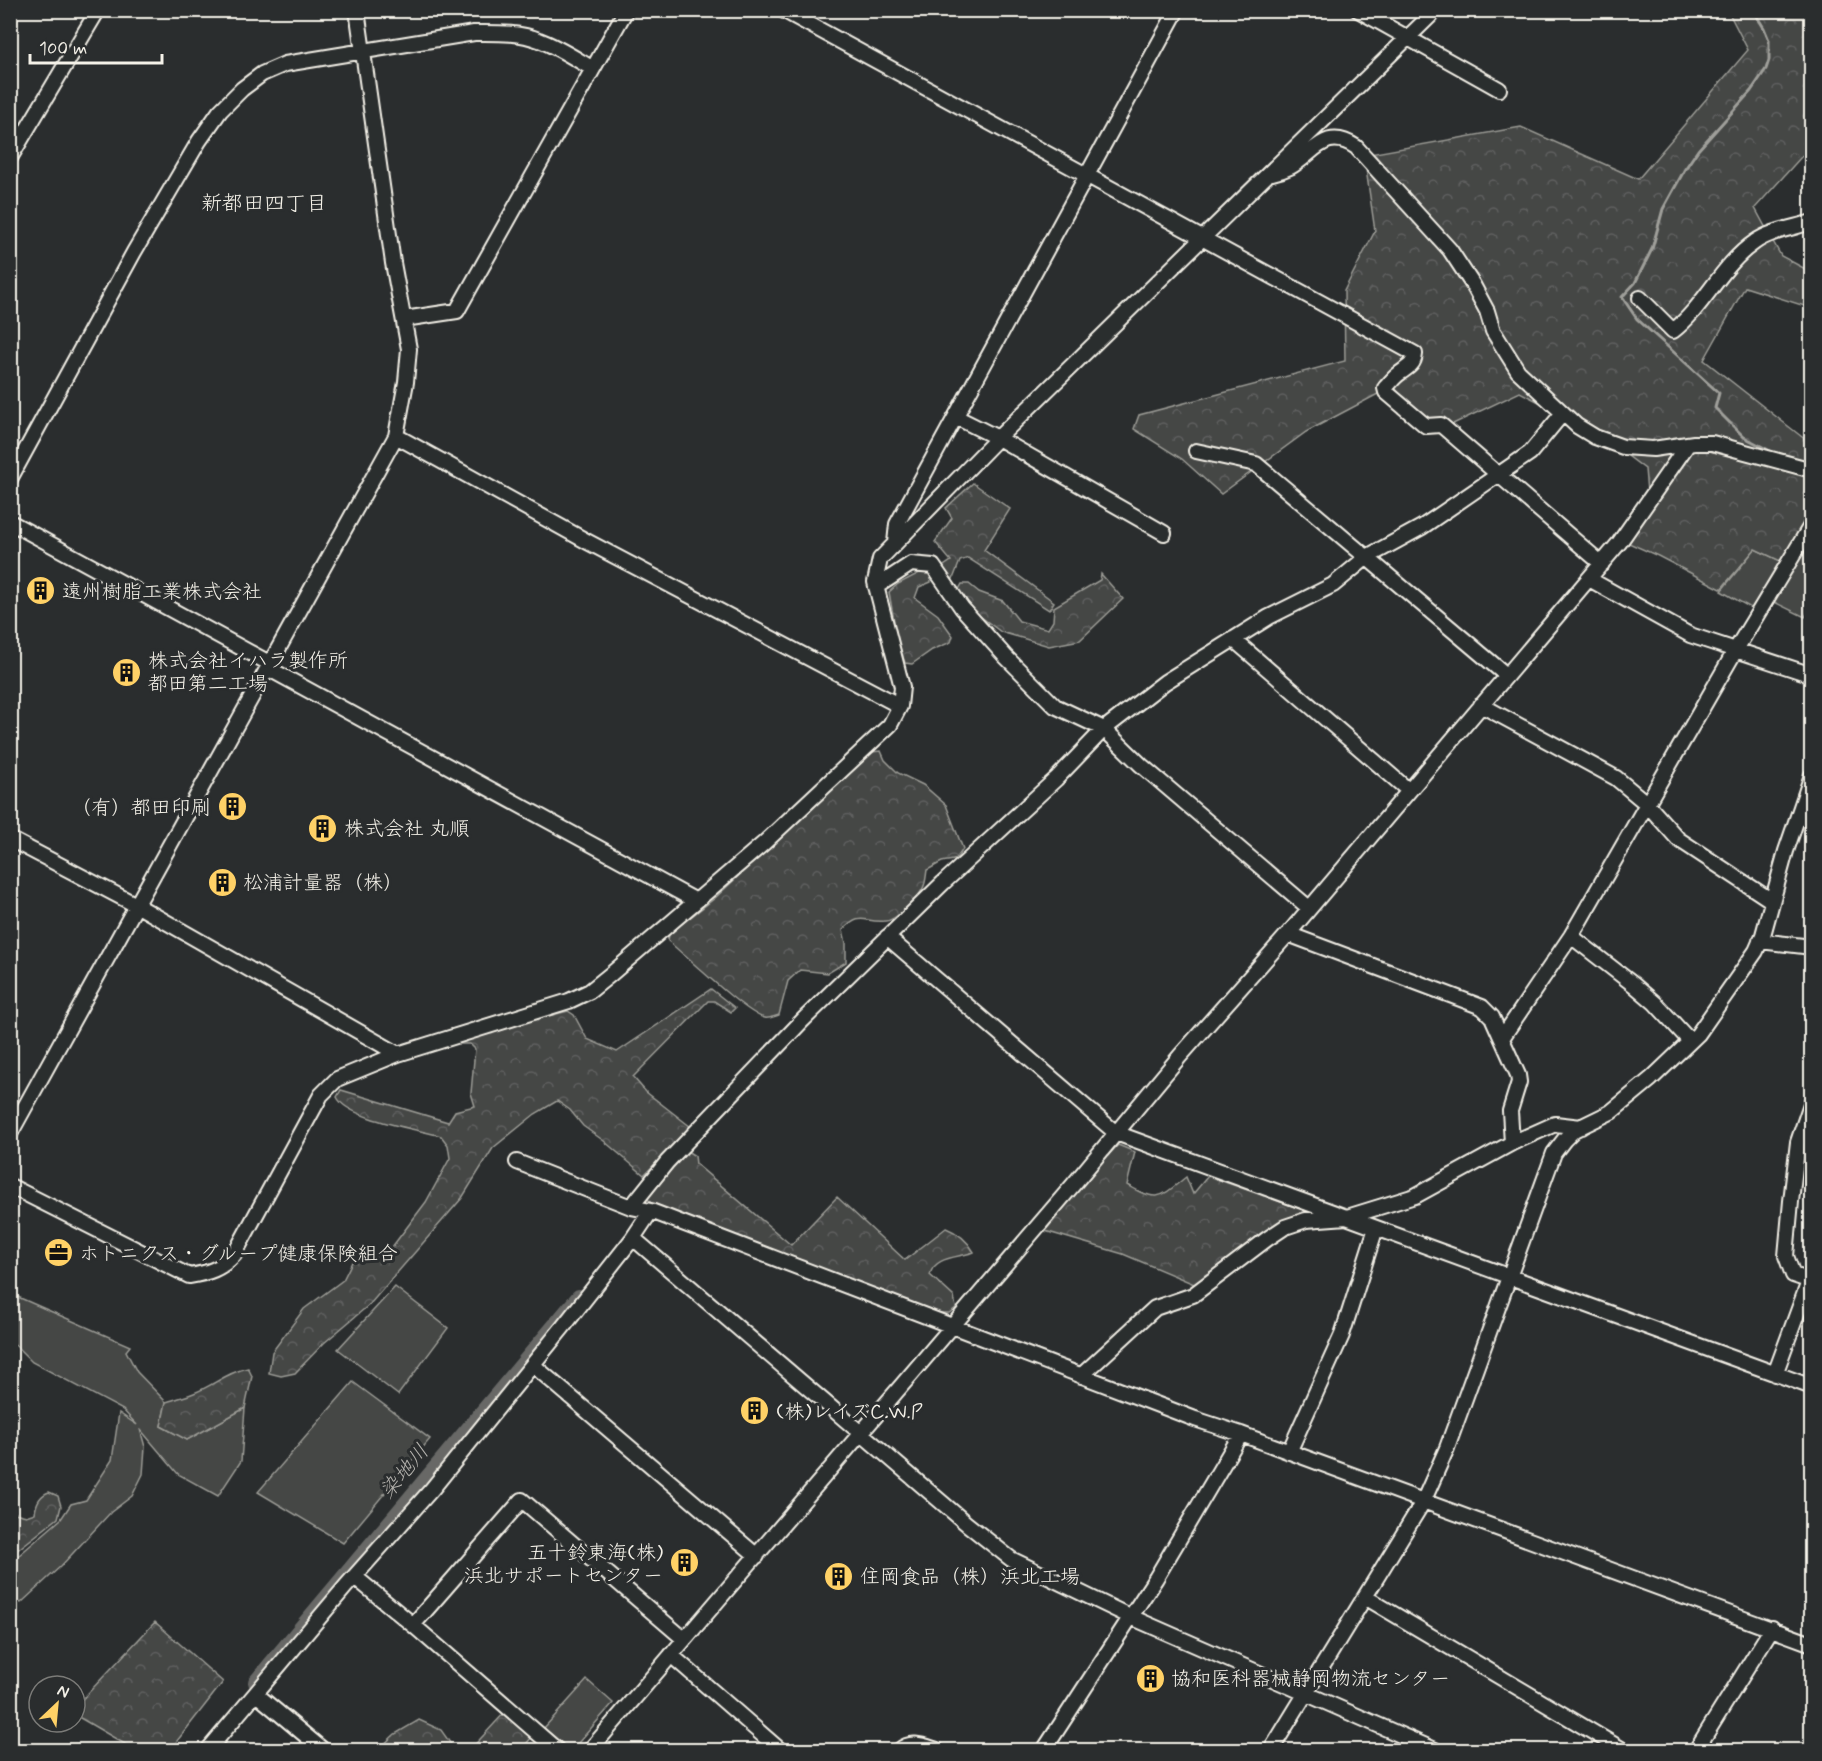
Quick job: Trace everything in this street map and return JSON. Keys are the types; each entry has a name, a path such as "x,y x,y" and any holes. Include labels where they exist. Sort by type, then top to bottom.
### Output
{"street":[{"path":"10,158 99,10"},
{"path":"10,1134 396,436 406,382 409,349 393,263 357,10"},
{"path":"404,319 457,311 626,10"},
{"path":"783,10 1415,354 1411,365 1394,378 1385,388 1386,392 1426,426 1441,425 1602,564"},
{"path":"895,543 897,524 1177,10"},
{"path":"1358,10 1499,89"},
{"path":"10,1186 189,1276 216,1270 225,1265 234,1255 321,1095 337,1079 398,1054 569,1001 590,991 764,843 890,725 900,706 902,687 876,587 876,570 880,559 998,438 1436,10"},
{"path":"10,479 134,252 200,141 220,111 262,74 285,64 474,33 498,33 539,39 593,69"},
{"path":"1269,174 1289,168 1329,140 1342,140 1356,147 1450,250 1473,285 1487,312 1493,331 1518,371 1577,426 1595,437 1623,447 1653,449 1688,444 1717,444 1812,470"},
{"path":"1640,298 1673,331 1684,322 1732,261 1756,241 1812,222"},
{"path":"632,1207 667,1162 803,1020 887,937 1039,795 1104,729 1165,682 1269,616 1333,585 1367,557 1422,527 1530,453 1563,413"},
{"path":"956,417 998,438 1164,533"},
{"path":"396,436 588,542 900,706"},
{"path":"590,1750 1602,564 1688,444"},
{"path":"1196,451 1256,464 1506,675"},
{"path":"10,522 269,663 275,672 696,901"},
{"path":"1502,1038 1571,936 1735,651 1812,525"},
{"path":"876,587 911,564 933,566 962,608 1005,656 1055,706 1104,729 1141,765 1309,908"},
{"path":"1589,579 1690,635 1812,675"},
{"path":"1233,639 1408,790"},
{"path":"1481,705 1617,778 1646,803 1688,847 1772,901"},
{"path":"1271,1750 1423,1502 1447,1448 1554,1153 1564,1140 1581,1127 1611,1112 1652,1079 1698,1034 1756,951 1786,850 1808,795 1812,775"},
{"path":"10,839 138,906 398,1054"},
{"path":"1288,934 1482,1007 1492,1017 1518,1075 1519,1082 1510,1111 1512,1143"},
{"path":"1571,936 1641,991 1690,1041"},
{"path":"887,937 1116,1133 1812,1388"},
{"path":"1760,941 1812,947"},
{"path":"1775,1374 1811,1281 1792,1275 1786,1257 1798,1142 1812,1101"},
{"path":"1081,1376 1155,1308 1193,1295 1285,1227 1306,1220 1347,1217 1415,1196 1512,1143 1554,1124 1581,1127"},
{"path":"517,1162 1195,1419 1812,1644"},
{"path":"208,1750 432,1489 533,1365 633,1238 651,1211"},
{"path":"1289,1452 1342,1335 1376,1228"},
{"path":"633,1238 967,1524 1011,1559 1131,1617 1435,1750"},
{"path":"533,1365 757,1556"},
{"path":"1044,1750 1156,1578 1241,1434"},
{"path":"413,1625 522,1500 684,1639"},
{"path":"355,1577 557,1750"},
{"path":"1365,1597 1623,1750"},
{"path":"1696,1750 1772,1628"},
{"path":"671,1655 780,1750"},
{"path":"256,1694 323,1750"},
{"path":"900,1750 912,1744 937,1750"}],"green space":[{"path":"1728,11 1811,11 1811,146 1755,208 1781,256 1811,272 1811,308 1745,287 1704,360 1811,444 1811,520 1787,564 1755,549 1721,589 1622,540 1648,504 1645,469 1596,432 1520,392 1434,433 1393,386 1306,432 1221,494 1182,459 1134,429 1139,415 1345,361 1344,291 1375,231 1364,155 1521,127 1638,179 1748,50"},
{"path":"973,483 1010,509 984,550 1054,602 1049,610 968,558 960,561 953,579 938,570 951,561 935,542 952,518 946,508"},
{"path":"1803,540 1811,545 1811,606 1805,617 1770,600"},
{"path":"1755,549 1787,564 1758,612 1721,591"},
{"path":"925,570 930,575 931,582 919,587 915,598 938,615 953,636 951,642 932,650 912,664 905,663 897,639 889,592 898,584"},
{"path":"1101,574 1123,599 1080,640 1049,646 1001,632 960,601 957,593 962,584 969,584 979,592 1003,601 1019,621 1048,629 1053,621 1054,607 1100,580"},
{"path":"881,751 885,760 898,773 923,785 946,805 963,849 954,860 942,862 927,870 925,884 920,892 912,903 895,917 885,921 859,919 849,924 843,930 846,962 828,973 800,970 788,981 779,1015 767,1018 756,1014 731,996 668,941 669,934 715,898 871,752"},
{"path":"711,989 735,1008 731,1012 714,1001 708,1001 633,1077 646,1092 691,1127 644,1175 583,1126 570,1110 557,1101 535,1114 493,1148 462,1198 370,1304 324,1343 295,1373 281,1376 269,1373 272,1352 304,1309 343,1280 352,1262 389,1251 426,1202 450,1158 448,1145 441,1136 384,1122 354,1111 343,1105 337,1097 341,1090 448,1122 455,1111 475,1106 471,1093 475,1049 470,1044 460,1044 458,1039 568,1011 574,1015 587,1039 617,1052"},
{"path":"1118,1145 1135,1152 1127,1185 1137,1191 1158,1196 1186,1177 1193,1194 1208,1176 1309,1212 1266,1232 1200,1283 1194,1284 1123,1254 1045,1231 1086,1179"},
{"path":"687,1151 695,1156 696,1164 791,1245 837,1197 905,1260 946,1228 955,1232 974,1252 936,1264 930,1275 954,1297 956,1308 949,1313 938,1313 651,1203 647,1198"},
{"path":"395,1287 448,1328 398,1395 338,1349"},
{"path":"11,1294 130,1346 126,1351 137,1372 166,1402 161,1426 187,1440 245,1408 241,1461 218,1496 178,1474 140,1429 145,1447 143,1474 132,1496 111,1512 61,1566 21,1603 11,1600 11,1562 61,1519 71,1504 86,1500 112,1460 119,1413 137,1425 123,1410 32,1362 11,1341"},
{"path":"248,1368 252,1376 245,1408 187,1440 161,1426 166,1402 194,1393"},
{"path":"353,1382 430,1439 343,1543 258,1492"},
{"path":"49,1492 58,1496 61,1506 58,1518 11,1555 11,1512 26,1516 35,1513 39,1500"},
{"path":"155,1622 223,1682 170,1750 135,1750 87,1722 87,1694"},
{"path":"587,1680 613,1703 570,1750 544,1728"},
{"path":"506,1711 532,1737 521,1750 470,1750"},
{"path":"419,1720 441,1730 455,1750 378,1750 395,1734"}],"waterway":[{"path":"1753,10 1769,40 1769,60 1766,69 1751,91 1698,150 1685,169 1663,209 1652,249 1635,283 1622,297 1637,319 1719,393 1715,408 1744,437 1774,453"},
{"name":"染地川","path":"256,1682 579,1297"}],"place":[{"name":"遠州樹脂工業株式会社","path":"41,591"},
{"name":"株式会社イハラ製作所 都田第二工場","path":"127,672"},
{"name":"（有）都田印刷","path":"232,807"},
{"name":"株式会社 丸順","path":"323,828"},
{"name":"松浦計量器（株）","path":"222,882"},
{"name":"ホトニクス・グループ健康保険組合","path":"58,1253"},
{"name":"(株)レイズC.W.P","path":"755,1411"},
{"name":"五十鈴東海(株) 浜北サポートセンター","path":"684,1563"},
{"name":"住岡食品（株）浜北工場","path":"839,1576"},
{"name":"協和医科器械静岡物流センター","path":"1150,1678"}],"district":[{"name":"新都田四丁目","path":"264,203"}]}
